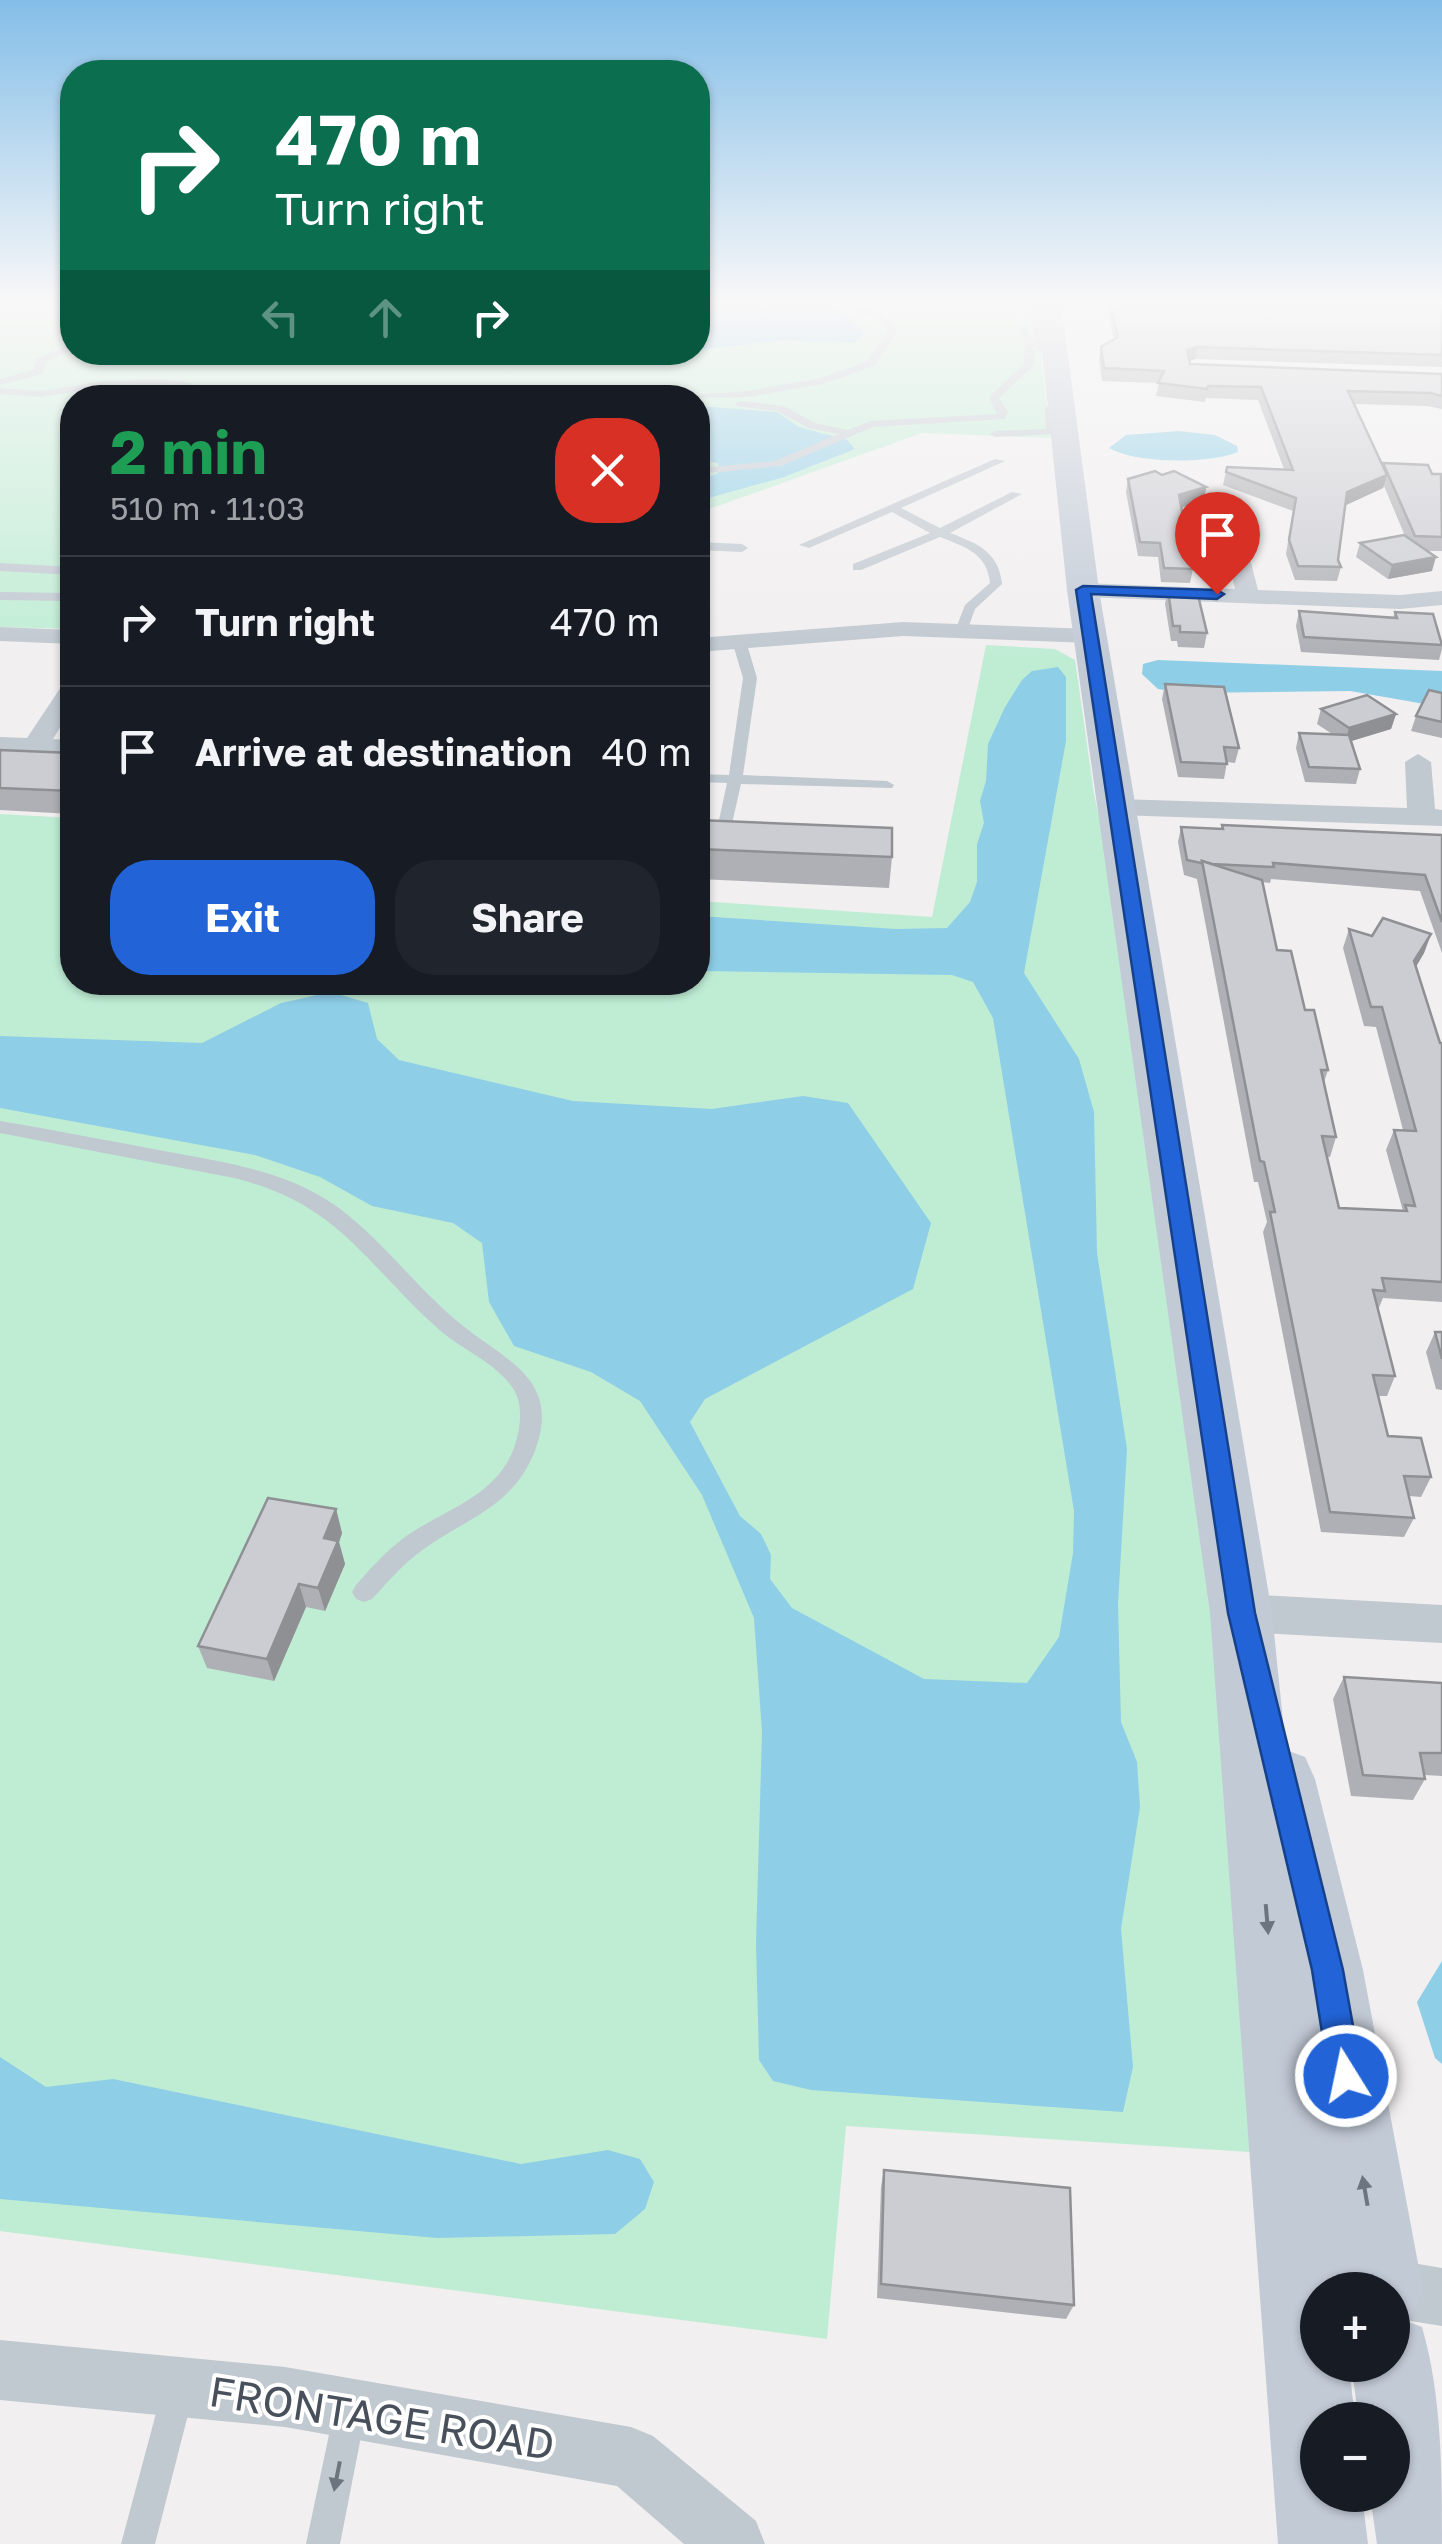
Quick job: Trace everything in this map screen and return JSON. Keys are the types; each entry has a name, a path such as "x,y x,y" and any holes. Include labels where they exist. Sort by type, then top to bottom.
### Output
{"street":[{"path":"1064,422 1087,613 1241,1613 1309,2402"},
{"path":"1229,520 1248,595"},
{"path":"710,643 904,630 961,631 1248,595 1400,602 1442,598"},
{"path":"0,634 60,636"},
{"path":"35,747 60,708"},
{"path":"0,746 60,748"},
{"path":"1117,807 1432,818 1418,762"},
{"path":"1241,1613 1442,1624"},
{"path":"1241,1613 1328,1970 1392,2272"},
{"path":"1296,2271 1300,2272"},
{"name":"FRONTAGE ROAD","path":"0,2370 285,2397 631,2458 733,2544"},
{"path":"1407,2382 1422,2544"},
{"path":"1320,2512 1323,2544"}],"lane":[{"path":"803,422 845,434"},
{"path":"710,470 777,464 871,424 913,422"},
{"path":"995,434 1051,432 1051,422"},
{"path":"805,544 999,461"},
{"path":"856,568 1016,494"},
{"path":"892,508 982,550 996,568 996,584 969,608 961,631"},
{"path":"710,547 742,548"},
{"path":"0,566 60,570"},
{"path":"0,596 60,597"},
{"path":"726,825 745,728 750,678 740,641"},
{"path":"710,779 887,785"},
{"path":"710,824 745,826"},
{"path":"0,1126 231,1171 290,1187 328,1209 384,1258 458,1334 498,1358 526,1385 533,1414 524,1450 500,1489 466,1516 413,1544 364,1592"},
{"path":"138,2544 179,2387"},
{"path":"323,2544 351,2409"}],"green space":[{"path":"0,422 60,422 60,629 0,627"},
{"path":"710,422 1048,422 1050,438 922,433 710,509"},
{"path":"986,645 1055,649 1075,660 1094,794 1126,946 1231,1718 1265,2153 846,2126 827,2339 0,2231 0,814 60,817 60,995 710,995 710,902 932,917"}],"water":[{"path":"710,422 791,422 847,440 855,449 784,477 710,498 710,476 717,474 717,463 710,462"},
{"path":"1179,431 1215,435 1237,446 1238,452 1209,459 1173,460 1137,457 1109,448 1126,435"},
{"path":"1158,660 1442,671 1442,707 1350,691 1185,693 1158,689 1142,674 1143,664"},
{"path":"1058,667 1066,677 1066,741 1024,973 1079,1059 1094,1112 1097,1253 1127,1449 1118,1604 1121,1722 1137,1762 1140,1807 1121,1929 1133,2067 1123,2112 811,2090 773,2081 759,2060 756,1942 762,1732 754,1618 702,1495 640,1401 591,1372 514,1346 489,1302 482,1243 453,1223 372,1206 320,1177 255,1155 0,1108 0,1036 202,1043 281,1003 317,995 341,995 368,1003 377,1039 399,1060 573,1101 712,1109 803,1096 848,1103 931,1223 913,1289 705,1399 690,1422 740,1516 761,1534 771,1555 770,1579 792,1608 924,1679 1027,1683 1059,1637 1073,1553 1074,1511 993,1018 973,982 952,975 710,971 710,917 896,929 947,928 970,902 977,882 977,844 984,823 980,801 986,781 988,744 1005,707 1032,671"},
{"path":"1442,1961 1442,2064 1435,2058 1417,2002"},
{"path":"0,2057 46,2087 113,2079 521,2164 608,2150 640,2159 654,2182 645,2209 615,2234 437,2238 0,2199"}],"building":[{"path":"1274,422 1362,422 1387,475 1347,492 1338,560 1341,567 1298,566 1289,540 1296,498 1226,472 1227,467 1293,470"},
{"path":"1383,463 1428,465 1432,474 1441,474 1442,537 1415,536"},
{"path":"1155,471 1162,475 1174,471 1206,487 1179,495 1193,569 1164,568 1160,543 1140,542 1128,479"},
{"path":"1404,535 1436,557 1392,565 1360,543"},
{"path":"1168,590 1197,591 1207,633 1180,632 1180,626 1173,626"},
{"path":"1299,611 1397,618 1395,612 1433,614 1442,645 1304,637"},
{"path":"1165,684 1224,687 1239,748 1224,747 1227,764 1181,762"},
{"path":"1429,690 1442,693 1442,722 1416,716"},
{"path":"1367,695 1396,714 1349,728 1321,709"},
{"path":"1299,733 1349,735 1360,769 1309,767"},
{"path":"0,750 60,752 60,790 0,788"},
{"path":"710,820 892,828 892,857 710,849"},
{"path":"1222,825 1442,835 1442,922 1425,875 1187,860 1181,827 1223,829"},
{"path":"1202,861 1262,880 1277,950 1291,951 1305,1010 1314,1010 1328,1070 1321,1070 1336,1137 1322,1136 1339,1208 1407,1211 1405,1205 1415,1206 1394,1130 1416,1131 1382,1007 1371,1007 1349,929 1372,936 1383,918 1431,934 1414,961 1442,1043 1442,1282 1382,1278 1385,1291 1373,1290 1395,1376 1373,1375 1388,1436 1421,1438 1431,1477 1404,1476 1414,1518 1330,1512 1270,1212 1275,1212 1264,1162 1260,1161"},
{"path":"1435,1332 1442,1332 1442,1359"},
{"path":"268,1498 336,1509 324,1538 338,1541 318,1588 299,1584 267,1659 198,1646"},
{"path":"1344,1677 1442,1683 1442,1753 1420,1753 1425,1779 1363,1775"},
{"path":"884,2170 1070,2188 1074,2305 881,2284"}],"route":[{"path":"1217,594 1083,590 1241,1613 1328,1970 1346,2076"}]}
